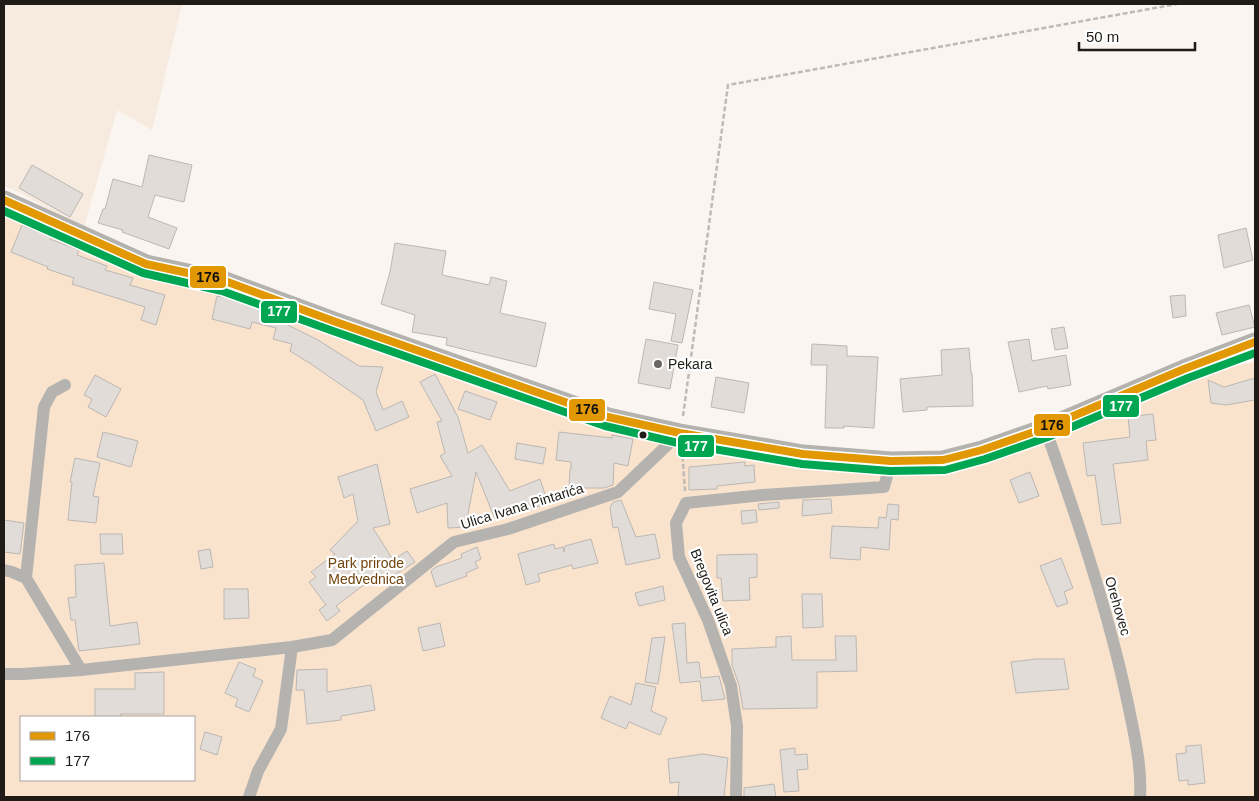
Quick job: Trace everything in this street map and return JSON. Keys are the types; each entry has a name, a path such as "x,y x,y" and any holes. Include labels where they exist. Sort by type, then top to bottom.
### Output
{"main road":[{"path":"4,200 146,264 225,281 608,417 680,433 803,454 891,461 943,460 982,450 1045,428 1184,369 1255,342"}],"street":[{"path":"66,385 52,392 44,406 26,578 80,670"},
{"name":"Orehovec","path":"1045,428 1079,525 1119,660 1136,741 1140,797"},
{"name":"Ulica Ivana Pintarića","path":"4,674 80,670 292,648 332,640 454,542 508,529 618,492 680,433"},
{"path":"686,503 763,495 884,487 891,461"},
{"name":"Bregovita ulica","path":"686,503 676,523 679,557 708,620 731,686 737,726 736,797"},
{"path":"4,570 26,578"},
{"path":"249,797 258,771 281,729 292,648"}],"path":[{"path":"686,503 680,433 728,85 1177,4"}],"shaded area":[{"path":"4,4 182,4 152,130 117,110 83,231 23,194 4,186"}],"green space":[{"name":"Park prirode Medvednica","path":"4,212 127,270 325,317 581,408 803,454 953,456 1040,440 1195,373 1255,362 1255,797 4,797"}],"building":[{"path":"149,155 192,165 184,202 155,195 148,217 177,228 169,249 122,232 123,230 98,223 103,209 105,209 113,179 142,187"},
{"path":"32,165 83,194 70,217 19,188"},
{"path":"22,225 51,237 50,239 79,250 77,255 107,266 105,270 133,278 130,285 165,295 156,325 141,320 145,307 72,284 74,278 47,269 48,267 11,252"},
{"path":"1246,228 1253,260 1224,268 1218,235"},
{"path":"395,243 446,251 442,275 489,285 491,277 507,281 500,313 546,323 536,367 446,345 447,338 412,332 415,315 381,304 390,272"},
{"path":"654,282 693,290 682,343 671,341 676,314 649,309"},
{"path":"1185,295 1186,316 1173,318 1170,296"},
{"path":"217,296 246,301 290,317 288,325 318,340 359,366 383,367 376,392 383,410 402,401 409,417 376,431 363,400 290,351 292,344 273,339 276,328 252,322 250,329 212,319"},
{"path":"1249,305 1255,327 1222,335 1216,313"},
{"path":"1064,327 1068,348 1055,350 1051,329"},
{"name":"Pekara","path":"646,339 678,345 670,389 638,383"},
{"path":"1029,339 1032,361 1066,355 1071,385 1048,389 1047,386 1019,392 1008,342"},
{"path":"812,344 847,346 847,356 878,357 874,428 844,426 844,428 825,428 827,365 811,365"},
{"path":"969,348 973,406 927,407 927,410 903,412 900,379 942,375 941,350"},
{"path":"435,374 458,417 468,453 482,445 510,491 540,479 548,503 520,513 518,510 495,519 476,472 468,514 469,527 448,528 447,503 417,513 410,489 452,476 440,456 445,453 437,422 442,421 420,382"},
{"path":"95,375 121,389 106,417 88,407 92,399 84,395"},
{"path":"716,377 749,383 744,413 711,407"},
{"path":"1255,378 1255,400 1226,405 1211,403 1208,380 1224,387"},
{"path":"465,391 497,402 490,420 458,409"},
{"path":"1153,414 1156,440 1146,441 1148,460 1113,464 1121,523 1102,525 1095,475 1087,476 1083,443 1130,437 1128,417"},
{"path":"103,432 138,441 131,467 97,457"},
{"path":"559,432 612,438 612,435 633,439 628,466 614,463 613,485 604,488 569,488 571,462 556,460"},
{"path":"517,443 546,448 543,464 515,459"},
{"path":"75,458 100,463 93,496 99,497 96,523 68,520 72,482 70,482"},
{"path":"745,462 745,466 754,465 755,482 717,486 717,489 689,490 689,467"},
{"path":"377,464 390,524 373,528 393,560 407,551 415,562 382,583 377,575 336,606 340,611 327,621 319,610 326,605 309,582 316,577 311,572 335,554 330,550 358,521 353,494 344,498 338,477"},
{"path":"1030,472 1039,496 1019,503 1010,480"},
{"path":"831,499 832,513 802,516 803,500"},
{"path":"621,500 636,537 655,534 660,558 626,565 618,527 613,528 610,508 613,502"},
{"path":"779,502 779,508 759,510 758,504"},
{"path":"888,504 899,505 898,520 891,519 889,550 861,547 860,560 830,558 832,526 878,528 879,517 886,518"},
{"path":"756,510 757,522 742,524 741,511"},
{"path":"4,520 24,523 20,554 4,552"},
{"path":"100,534 122,534 123,554 101,554"},
{"path":"591,539 598,563 573,569 572,565 538,574 540,581 526,585 518,554 554,544 555,549 563,547 564,552 565,546"},
{"path":"477,547 481,559 475,562 478,568 466,573 467,576 436,587 431,571 436,567 462,558 461,554"},
{"path":"210,549 213,567 201,569 198,551"},
{"path":"757,554 757,577 749,578 750,600 723,601 721,578 717,578 717,555"},
{"path":"1061,558 1073,588 1064,592 1068,603 1057,607 1040,566"},
{"path":"104,563 110,626 137,622 140,644 79,651 75,620 71,620 68,598 76,597 75,565"},
{"path":"663,586 665,600 639,606 635,593"},
{"path":"224,589 248,589 249,618 224,619"},
{"path":"802,594 822,594 823,627 803,628"},
{"path":"440,623 445,646 423,651 418,628"},
{"path":"685,623 687,663 699,662 701,678 719,676 725,699 702,701 700,681 680,683 672,624"},
{"path":"791,636 792,660 836,660 835,636 856,636 857,671 817,672 817,708 743,709 739,685 732,665 732,649 776,647 776,637"},
{"path":"665,637 658,684 645,682 652,638"},
{"path":"1036,659 1064,659 1069,689 1016,693 1011,662"},
{"path":"239,662 256,669 253,676 263,681 249,712 235,706 238,699 225,693"},
{"path":"327,669 327,692 371,685 375,710 341,716 341,720 307,724 304,690 296,690 297,670"},
{"path":"164,672 164,714 95,716 95,689 135,689 135,673"},
{"path":"636,683 656,687 651,711 667,718 660,735 629,722 626,729 601,718 610,696 631,705"},
{"path":"205,732 222,737 217,755 200,749"},
{"path":"1201,745 1205,783 1188,785 1188,780 1179,781 1176,754 1186,753 1186,746"},
{"path":"795,748 795,755 807,754 808,769 797,770 799,791 784,792 780,750"},
{"path":"703,754 728,758 724,797 678,797 679,782 670,783 668,759"},
{"path":"774,784 776,797 744,797 744,788"}],"transit line":[{"name":"176","path":"4,200 146,264 225,281 608,417 680,433 803,454 891,461 943,460 982,450 1045,428 1184,369 1255,342"},
{"name":"177","path":"4,211 143,273 222,291 605,426 678,443 802,464 890,471 945,470 985,459 1048,437 1188,378 1255,353"}],"place":[{"name":"Pekara","path":"658,364"}]}
